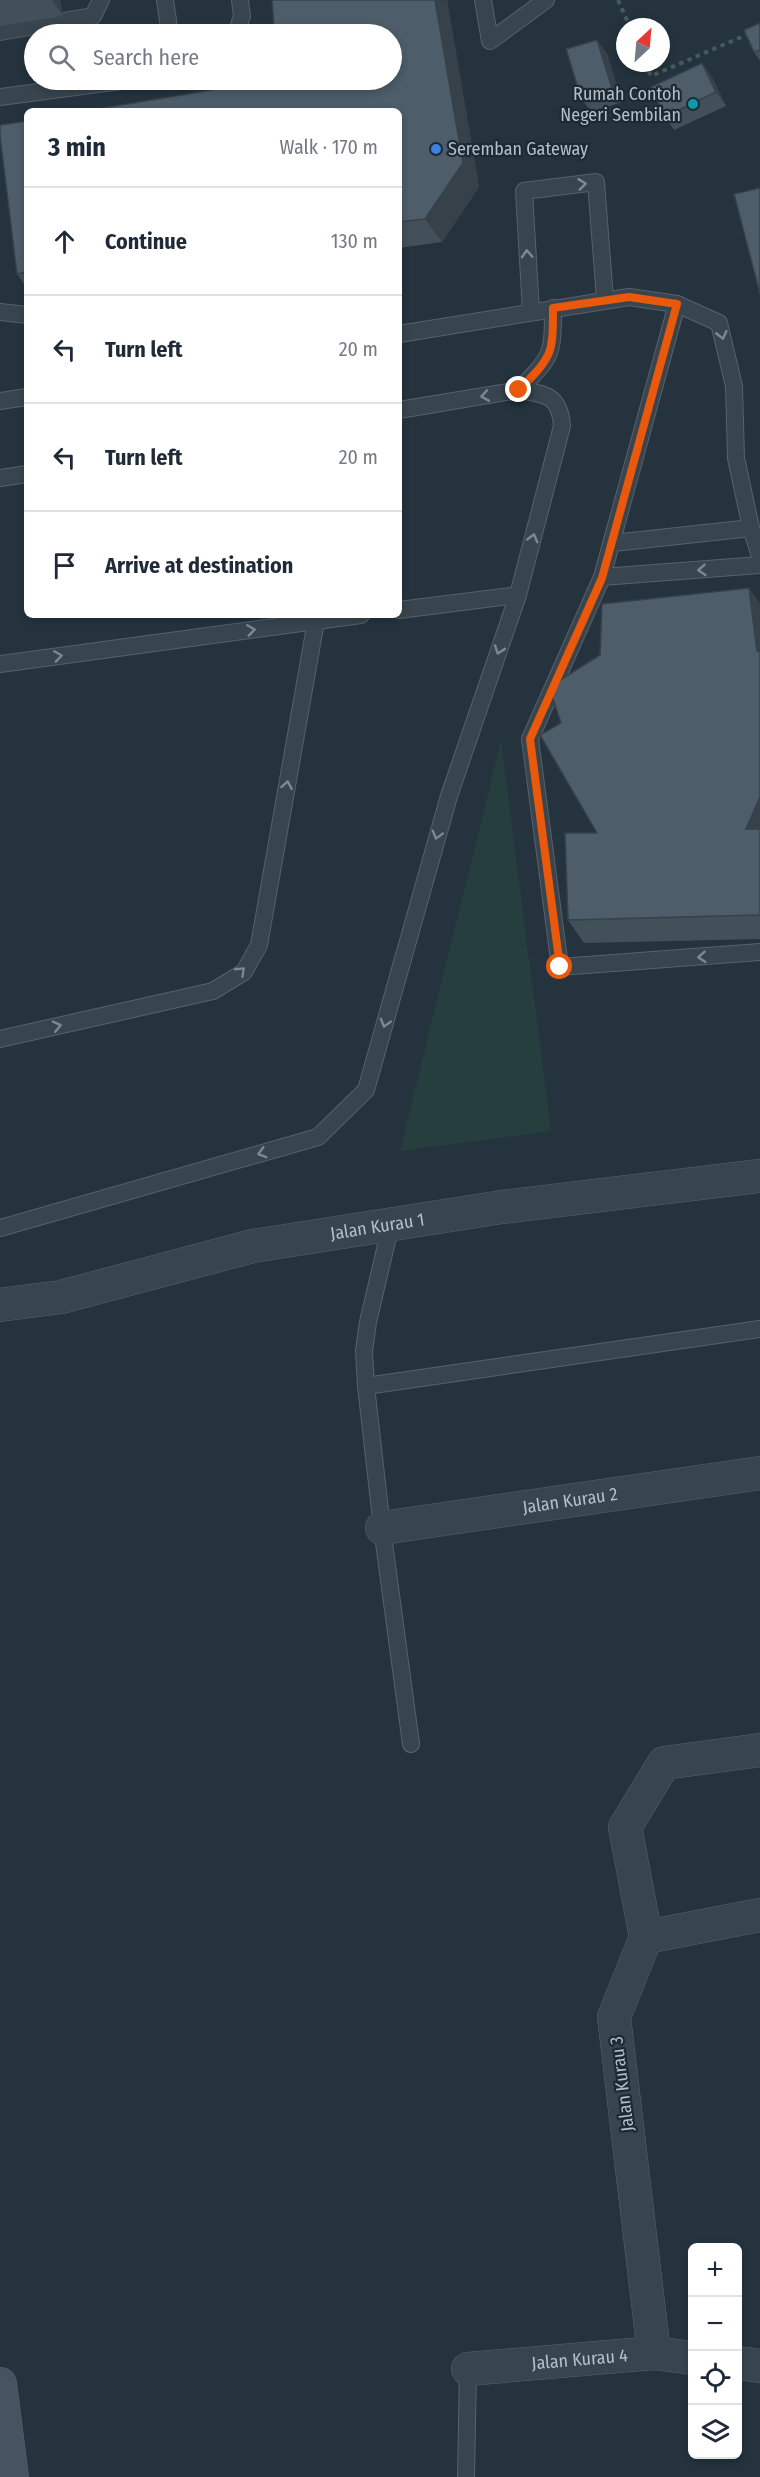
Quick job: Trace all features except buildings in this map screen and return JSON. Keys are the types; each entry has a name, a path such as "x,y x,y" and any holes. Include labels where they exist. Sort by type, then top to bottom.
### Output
{"main road":[{"path":"0,2384 12,2477"}],"street":[{"name":"Jalan Kurau 1","path":"0,1305 61,1297 253,1246 502,1207 760,1176"},
{"name":"Jalan Kurau 2","path":"382,1527 760,1473"},
{"path":"760,1750 664,1763 625,1827 646,1937 760,1915"},
{"name":"Jalan Kurau 3","path":"646,1937 614,2017 654,2353"},
{"name":"Jalan Kurau 4","path":"468,2369 654,2353 688,2357"},
{"path":"742,2364 760,2366"}],"lane":[{"path":"46,24 93,16 101,0"},
{"path":"165,0 169,24"},
{"path":"239,24 242,16 240,0"},
{"path":"483,0 490,41 546,0"},
{"path":"0,32 24,28"},
{"path":"0,97 53,90"},
{"path":"531,312 524,191 596,182 605,299"},
{"path":"402,334 605,299 629,297 677,304 719,323 734,386 736,458 751,528 760,556"},
{"path":"677,304 602,578 530,739 560,967 760,952"},
{"path":"519,390 546,362 553,343 553,308"},
{"path":"0,312 24,315"},
{"path":"0,1228 318,1137 366,1090 448,796 518,595 562,426 561,409 552,399 534,392 519,390 402,410"},
{"path":"0,401 24,397"},
{"path":"0,478 24,474"},
{"path":"613,543 751,528"},
{"path":"602,578 760,565"},
{"path":"402,610 518,595"},
{"path":"0,664 338,618"},
{"path":"0,1039 213,992 244,972 260,945 316,621"},
{"path":"391,1224 368,1322 364,1351 382,1527 411,1744"},
{"path":"366,1386 760,1329"},
{"path":"466,2477 468,2369"}],"path":[{"path":"618,0 626,18"},
{"path":"670,68 760,29"}],"green space":[{"path":"501,741 551,1131 400,1151"}],"place":[{"name":"Rumah Contoh Negeri Sembilan","path":"693,104"},
{"name":"Seremban Gateway","path":"436,149"}],"route":[{"path":"519,390 546,362 553,343 553,308 629,297 677,304 602,578 530,739 560,967"}]}
